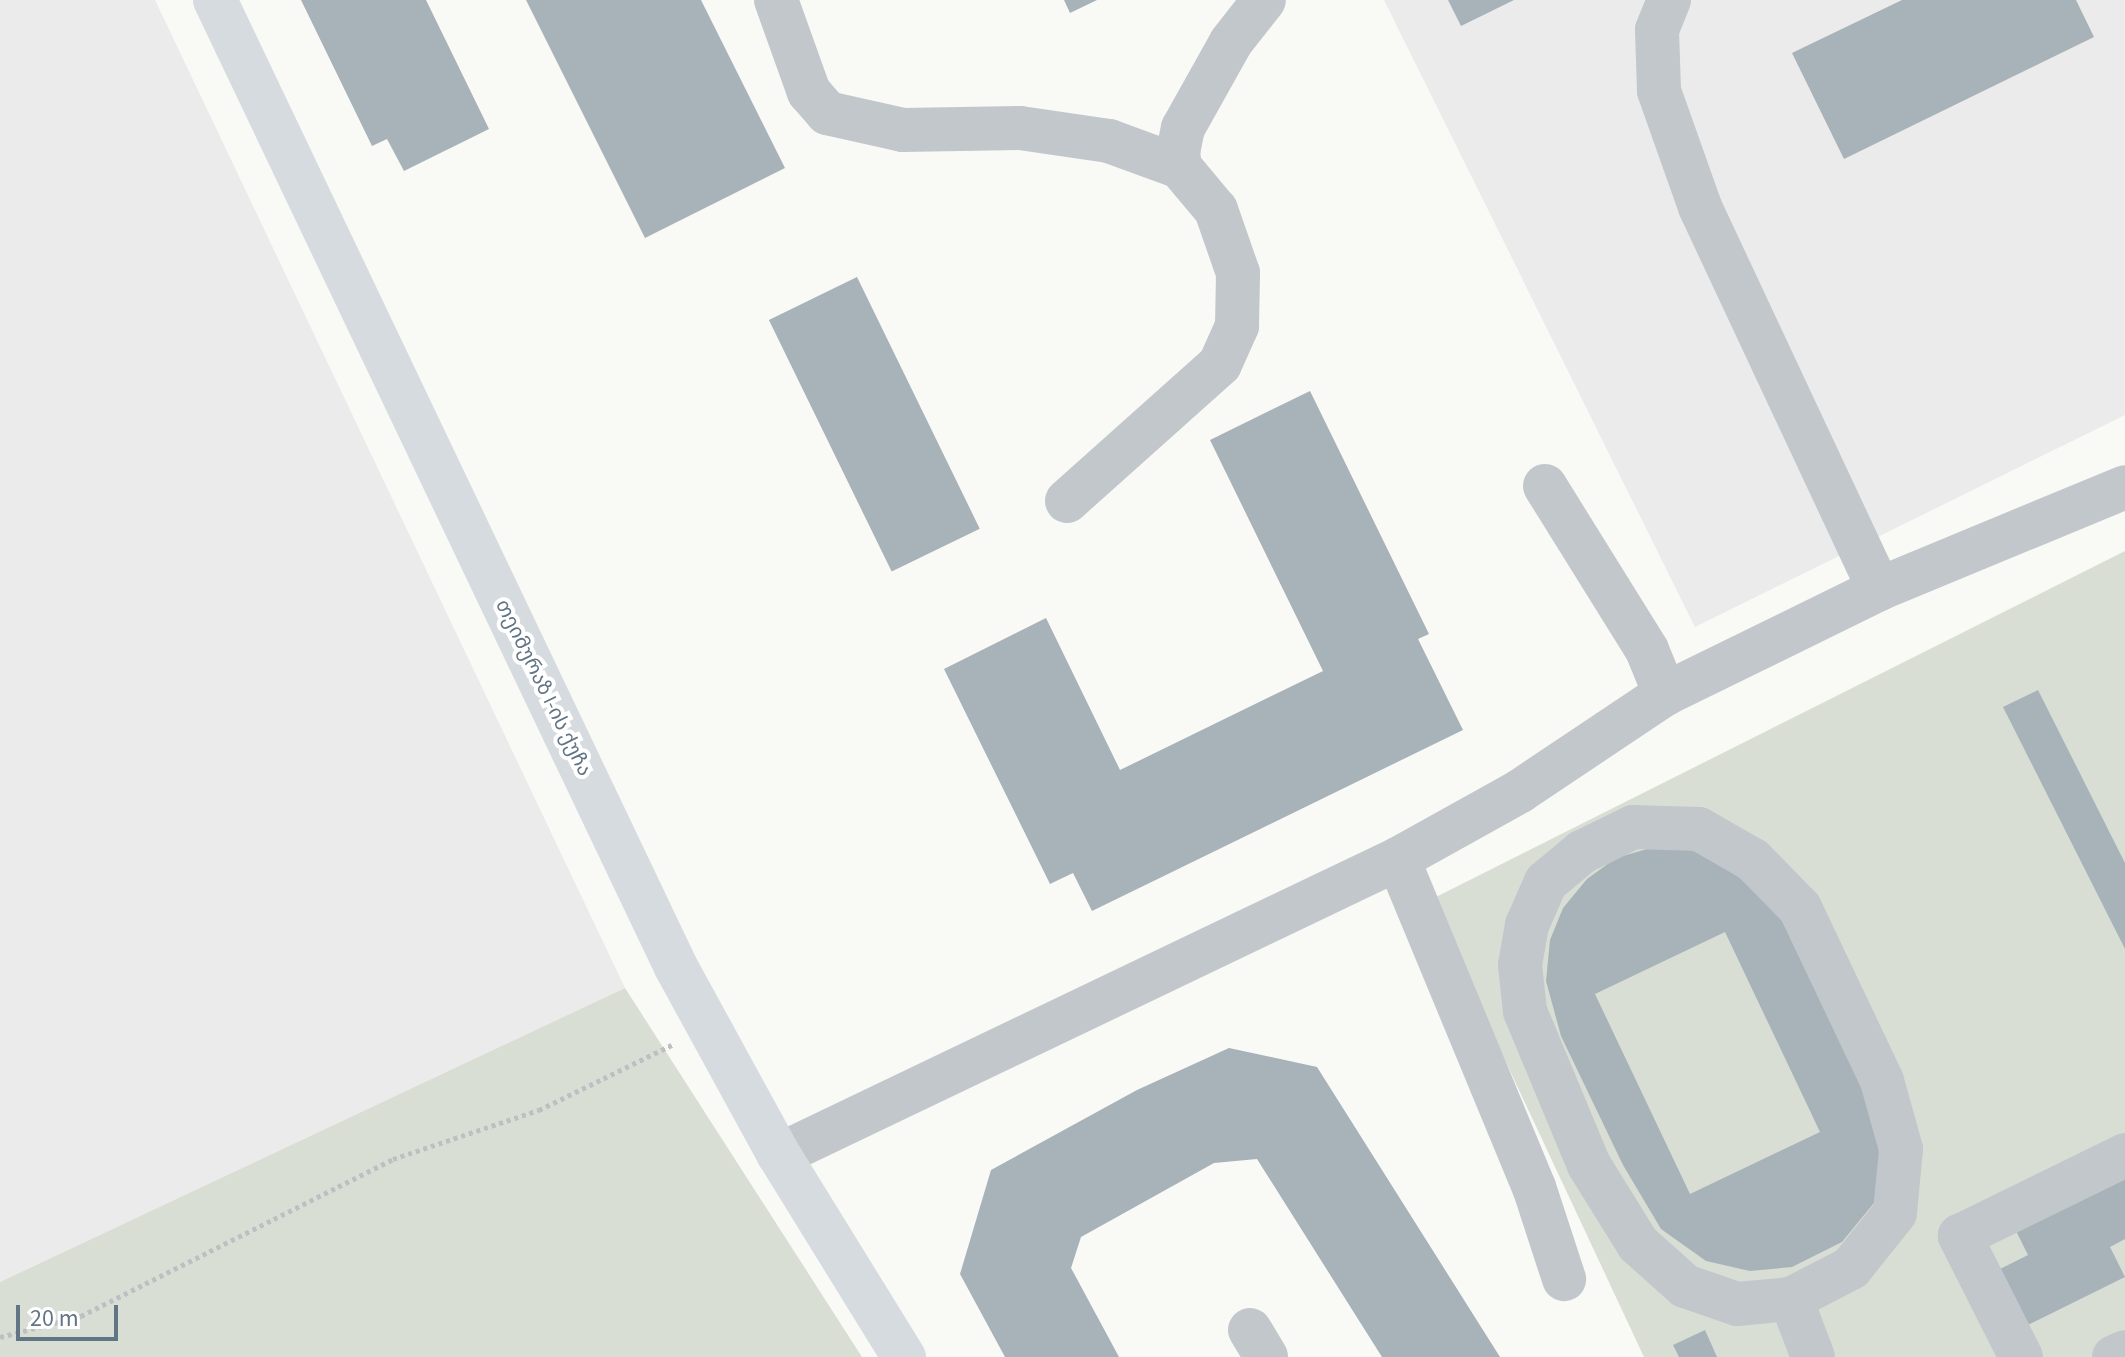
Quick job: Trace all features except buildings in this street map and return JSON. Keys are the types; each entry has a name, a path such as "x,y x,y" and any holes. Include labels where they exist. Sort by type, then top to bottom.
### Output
{"main road":[{"name":"თეიმურაზ I-ის ქუჩა","path":"215,0 707,1028 779,1155 904,1357"}],"street":[{"path":"776,0 809,92 827,113 903,130 1020,128 1109,141 1180,167 1216,210 1238,273 1237,326 1220,364 1067,501"},
{"path":"1180,167 1183,128 1231,42 1264,0"},
{"path":"1669,0 1657,30 1659,91 1694,192 1879,589"},
{"path":"1545,486 1647,650 1665,694"},
{"path":"779,1155 1398,859 1520,791 1665,694 1879,589 1980,544 2125,487"},
{"path":"1633,827 1699,829 1753,860 1800,908 1882,1081 1901,1149 1895,1213 1851,1268 1791,1299 1737,1304 1685,1286 1638,1244 1589,1165 1525,1011 1520,965 1527,925 1546,882 1582,852 1633,827"},
{"path":"1398,859 1534,1187 1564,1279"},
{"path":"2021,1357 1960,1236 2125,1155"},
{"path":"1791,1299 1813,1357"},
{"path":"2114,1357 2125,1352"}],"path":[{"path":"0,1337 81,1316 393,1159 539,1110 707,1028"}],"shaded area":[{"path":"0,0 155,0 625,988 0,1282"},
{"path":"1384,0 2125,0 2125,415 1695,627"},
{"path":"2125,551 2125,1357 1644,1357 1430,900"},
{"path":"625,988 862,1357 0,1357 0,1282"}]}
